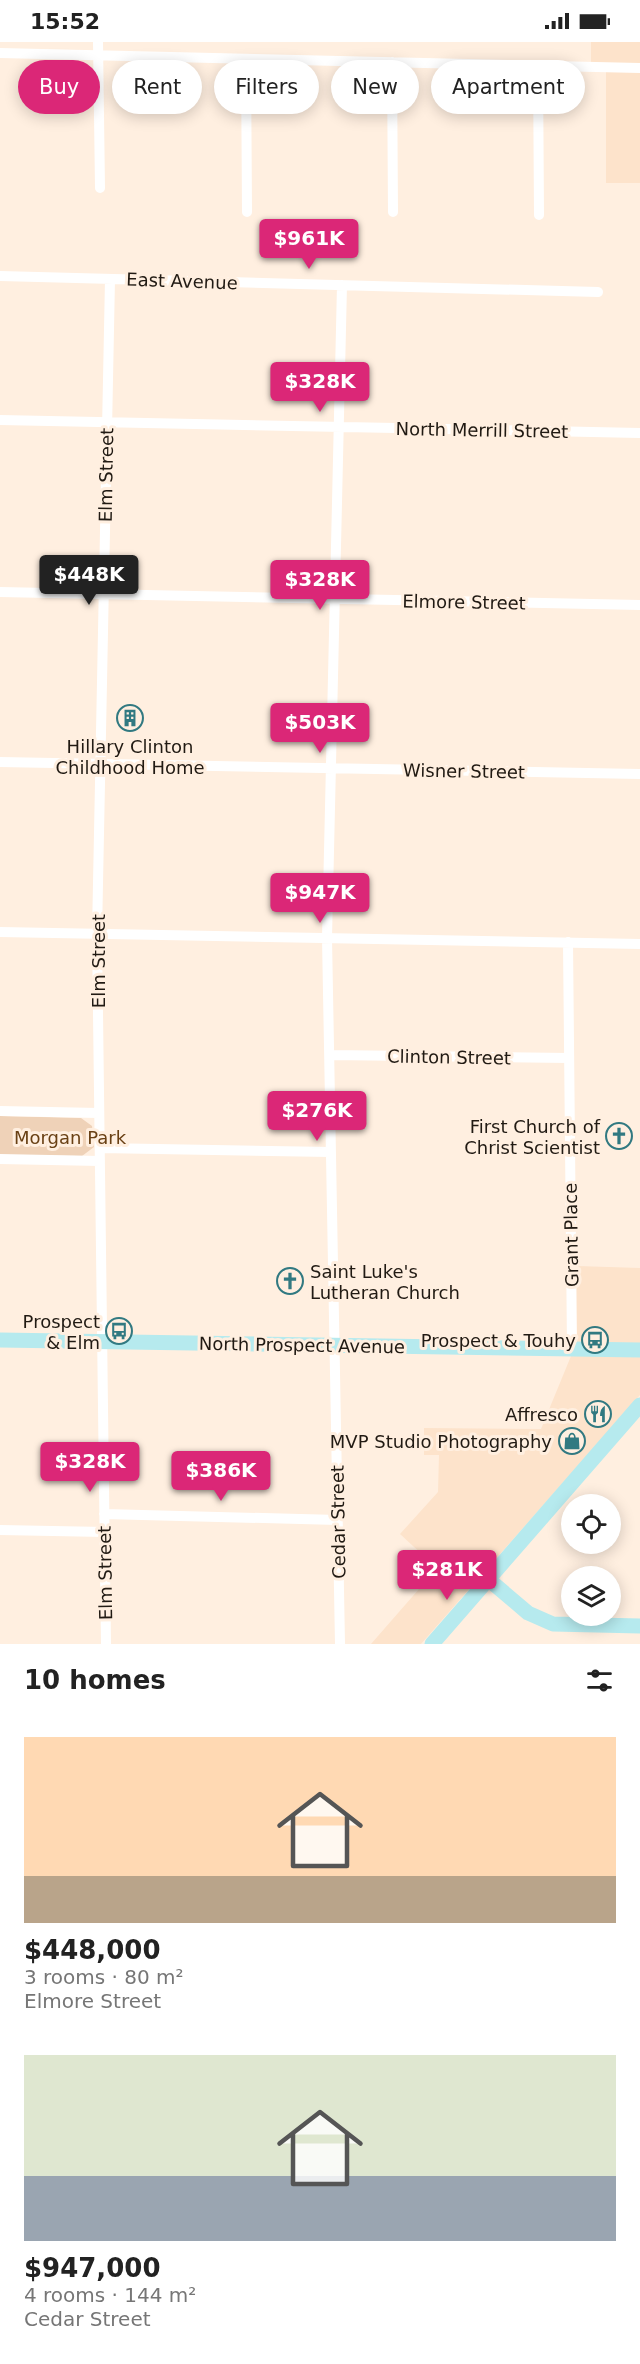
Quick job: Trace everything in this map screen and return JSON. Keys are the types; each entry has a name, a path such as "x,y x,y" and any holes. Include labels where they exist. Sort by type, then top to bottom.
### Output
{"street":[{"path":"98,42 100,188"},
{"path":"0,53 331,61"},
{"path":"246,59 247,212"},
{"path":"585,66 640,68"},
{"path":"392,114 393,213"},
{"path":"538,114 539,215"},
{"name":"East Avenue","path":"0,276 598,292"},
{"name":"Elm Street","path":"106,1644 97,934 110,279"},
{"name":"Cedar Street","path":"340,1644 327,938 342,285"},
{"name":"North Merrill Street","path":"0,420 640,433"},
{"name":"Elmore Street","path":"0,592 640,605"},
{"name":"Wisner Street","path":"0,762 640,774"},
{"path":"0,932 640,944"},
{"name":"Grant Place","path":"568,942 572,1347"},
{"name":"Clinton Street","path":"330,1055 569,1058"},
{"path":"0,1111 99,1113"},
{"path":"100,1148 331,1152"},
{"path":"0,1159 100,1161"},
{"name":"North Prospect Avenue","path":"0,1340 335,1346 572,1347 640,1350"},
{"path":"432,1644 640,1405"},
{"path":"104,1514 338,1520"},
{"path":"0,1530 105,1532"},
{"path":"488,1579 528,1613 553,1624 640,1626"}],"shaded area":[{"path":"591,42 640,42 640,183 606,183 606,72 591,71"},
{"path":"577,1266 640,1268 640,1395 421,1644 371,1644 426,1581 426,1558 400,1534 438,1492 439,1455 424,1455 424,1428 541,1429 571,1356"}],"green space":[{"name":"Morgan Park","path":"0,1116 81,1118 92,1126 94,1147 82,1156 0,1155"}],"place":[{"name":"Hillary Clinton Childhood Home","path":"130,718"},
{"name":"First Church of Christ Scientist","path":"619,1136"},
{"name":"Saint Luke's Lutheran Church","path":"290,1281"},
{"name":"Prospect & Elm","path":"119,1331"},
{"name":"Prospect & Touhy","path":"595,1340"},
{"name":"Affresco","path":"598,1414"},
{"name":"MVP Studio Photography","path":"572,1441"}]}
